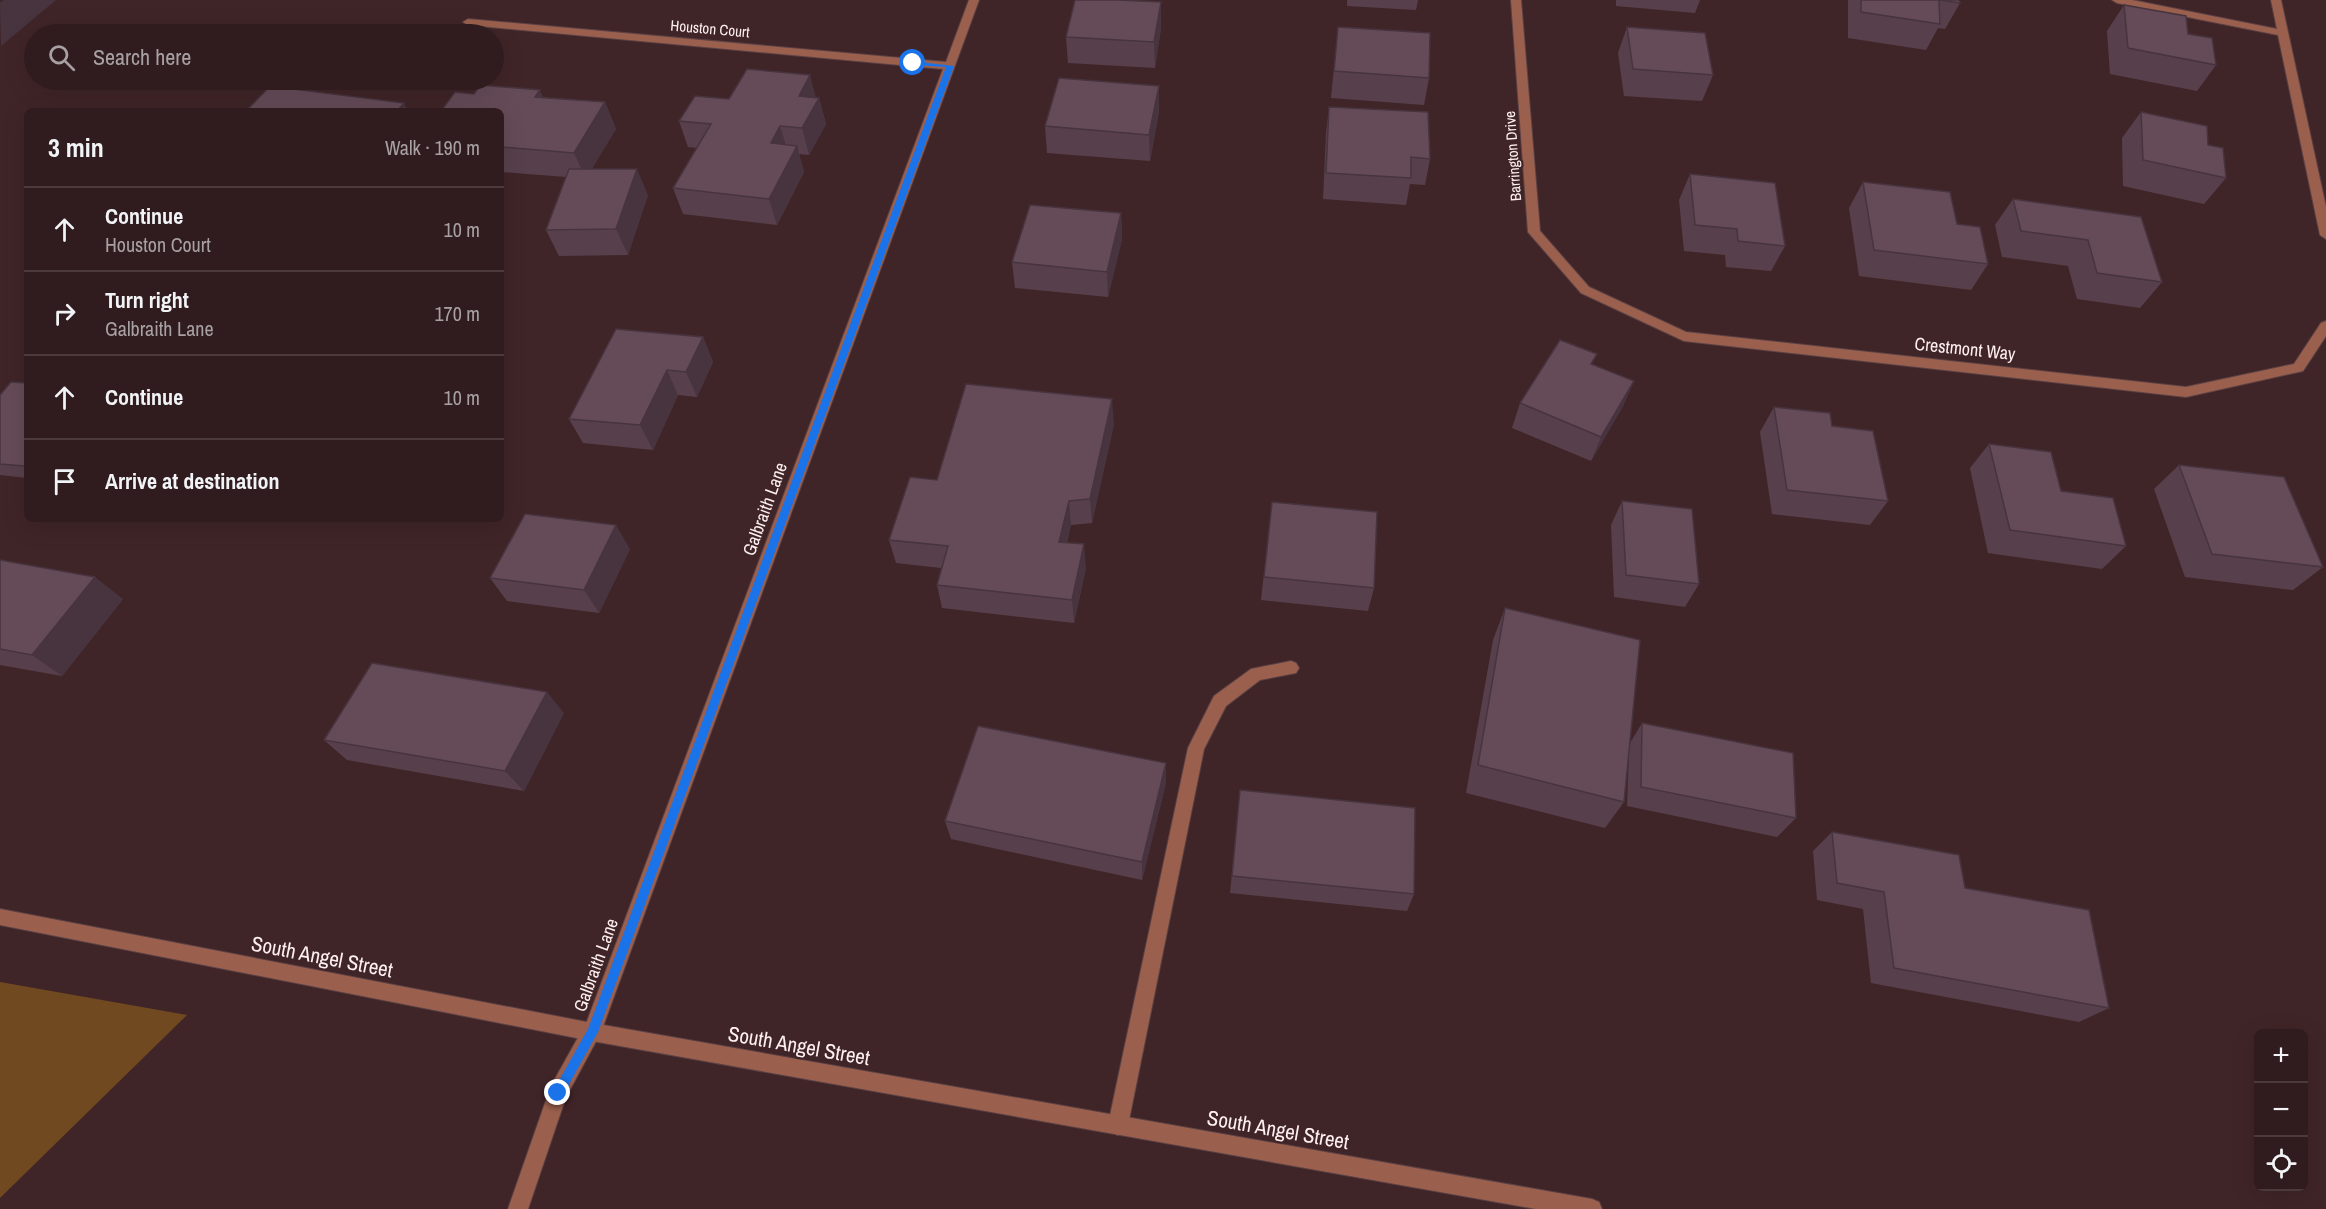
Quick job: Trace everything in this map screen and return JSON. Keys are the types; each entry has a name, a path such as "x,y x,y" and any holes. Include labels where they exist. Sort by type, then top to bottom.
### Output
{"street":[{"name":"Galbraith Lane","path":"518,1209 558,1093 592,1032 974,0"},
{"name":"Barrington Drive","path":"1516,0 1534,232 1585,290"},
{"path":"2117,0 2283,33"},
{"path":"2276,0 2326,235"},
{"name":"Houston Court","path":"468,22 490,24"},
{"name":"Houston Court","path":"504,25 950,66"},
{"name":"Crestmont Way","path":"1585,290 1684,336 2186,392 2298,368 2326,326"},
{"path":"1118,1125 1196,748 1220,701 1256,674 1291,668"},
{"name":"South Angel Street","path":"0,917 592,1032 1592,1209"}],"shaded area":[{"path":"0,982 187,1015 0,1198"}],"building":[{"path":"1075,0 1161,2 1154,42 1066,37"},
{"path":"1861,0 1939,0 1940,24 1861,12"},
{"path":"1939,0 1959,0 1960,3"},
{"path":"2124,5 2186,16 2188,34 2212,38 2216,65 2128,48"},
{"path":"1338,27 1430,33 1429,78 1334,71"},
{"path":"1627,27 1705,33 1713,75 1633,69"},
{"path":"747,69 810,75 799,96 819,98 802,128 780,126 771,143 797,146 769,199 673,188 711,124 679,121 695,96 729,99"},
{"path":"1059,78 1159,86 1149,135 1045,126"},
{"path":"504,87 540,90 535,97 605,102 574,153 504,147 504,108 443,108 455,92 474,94 477,90 504,90"},
{"path":"266,90 302,90 404,103 400,108 249,108"},
{"path":"1329,107 1428,112 1430,159 1411,157 1411,178 1326,173"},
{"path":"2141,112 2207,126 2208,145 2223,148 2226,178 2143,160"},
{"path":"569,169 637,169 616,229 546,230"},
{"path":"1690,174 1775,183 1785,246 1738,241 1737,229 1695,225"},
{"path":"1863,182 1950,192 1957,224 1980,227 1988,264 1874,250"},
{"path":"2013,199 2141,217 2162,282 2097,273 2088,240 2021,231"},
{"path":"1030,205 1121,213 1107,272 1012,262"},
{"path":"616,329 703,337 686,372 667,370 640,425 569,419"},
{"path":"1560,340 1597,354 1591,364 1634,381 1601,437 1520,403"},
{"path":"11,382 24,383 24,466 0,464 0,395"},
{"path":"966,384 1112,399 1090,499 1069,501 1059,542 1084,544 1072,600 937,585 948,546 889,540 910,477 937,480"},
{"path":"1774,407 1830,413 1832,426 1873,431 1888,501 1787,490"},
{"path":"1989,444 2051,452 2061,491 2113,498 2126,546 2010,530"},
{"path":"2179,465 2284,477 2323,567 2212,554"},
{"path":"1622,501 1692,509 1699,584 1626,575"},
{"path":"1272,502 1377,512 1374,588 1264,577"},
{"path":"525,514 616,525 584,590 490,578"},
{"path":"0,560 95,577 32,655 0,649"},
{"path":"1505,608 1640,640 1624,802 1478,765"},
{"path":"372,663 547,692 505,771 324,740"},
{"path":"1642,723 1793,753 1796,818 1641,787"},
{"path":"978,726 1166,763 1142,862 945,821"},
{"path":"1240,790 1415,808 1414,894 1232,876"},
{"path":"1832,832 1959,855 1965,888 2089,910 2109,1008 1894,968 1884,892 1837,883"}],"route":[{"path":"558,1093 592,1032 950,66 913,63"}]}
